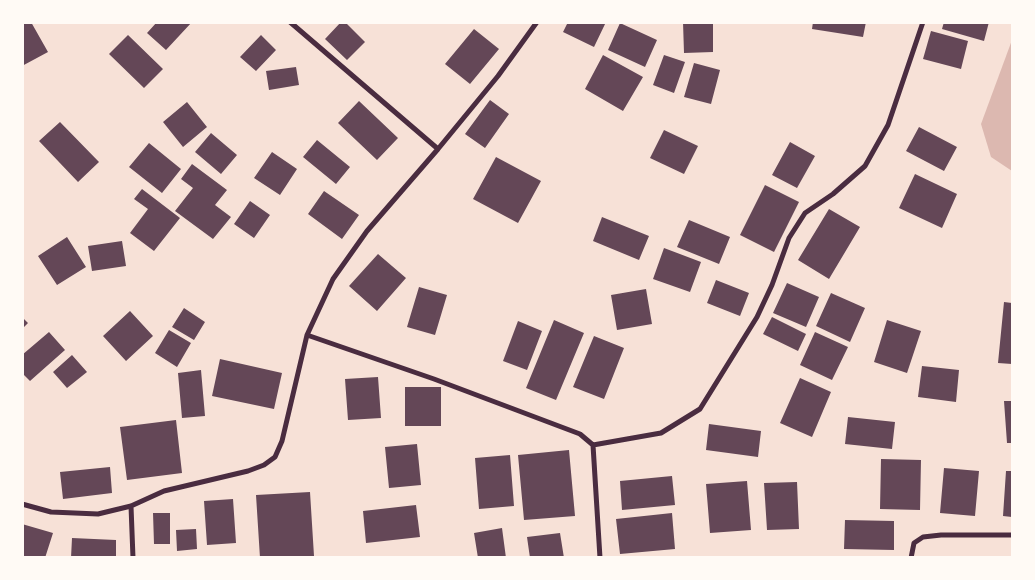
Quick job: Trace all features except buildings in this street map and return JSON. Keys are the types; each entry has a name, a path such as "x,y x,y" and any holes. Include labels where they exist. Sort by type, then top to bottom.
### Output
{"street":[{"path":"290,22 438,149"},
{"path":"22,504 50,512 98,514 131,506 164,491 248,471 264,465 275,457 282,441 307,335 333,279 367,231 498,76 537,22"},
{"path":"593,445 661,433 700,409 757,317 772,284 789,238 805,213 833,194 865,166 888,125 923,22"},
{"path":"307,335 434,379 580,434 593,445 600,558"},
{"path":"131,506 134,558"},
{"path":"911,558 914,543 923,537 1012,534"}],"shaded area":[{"path":"1012,40 1012,171 991,157 981,124"}]}
